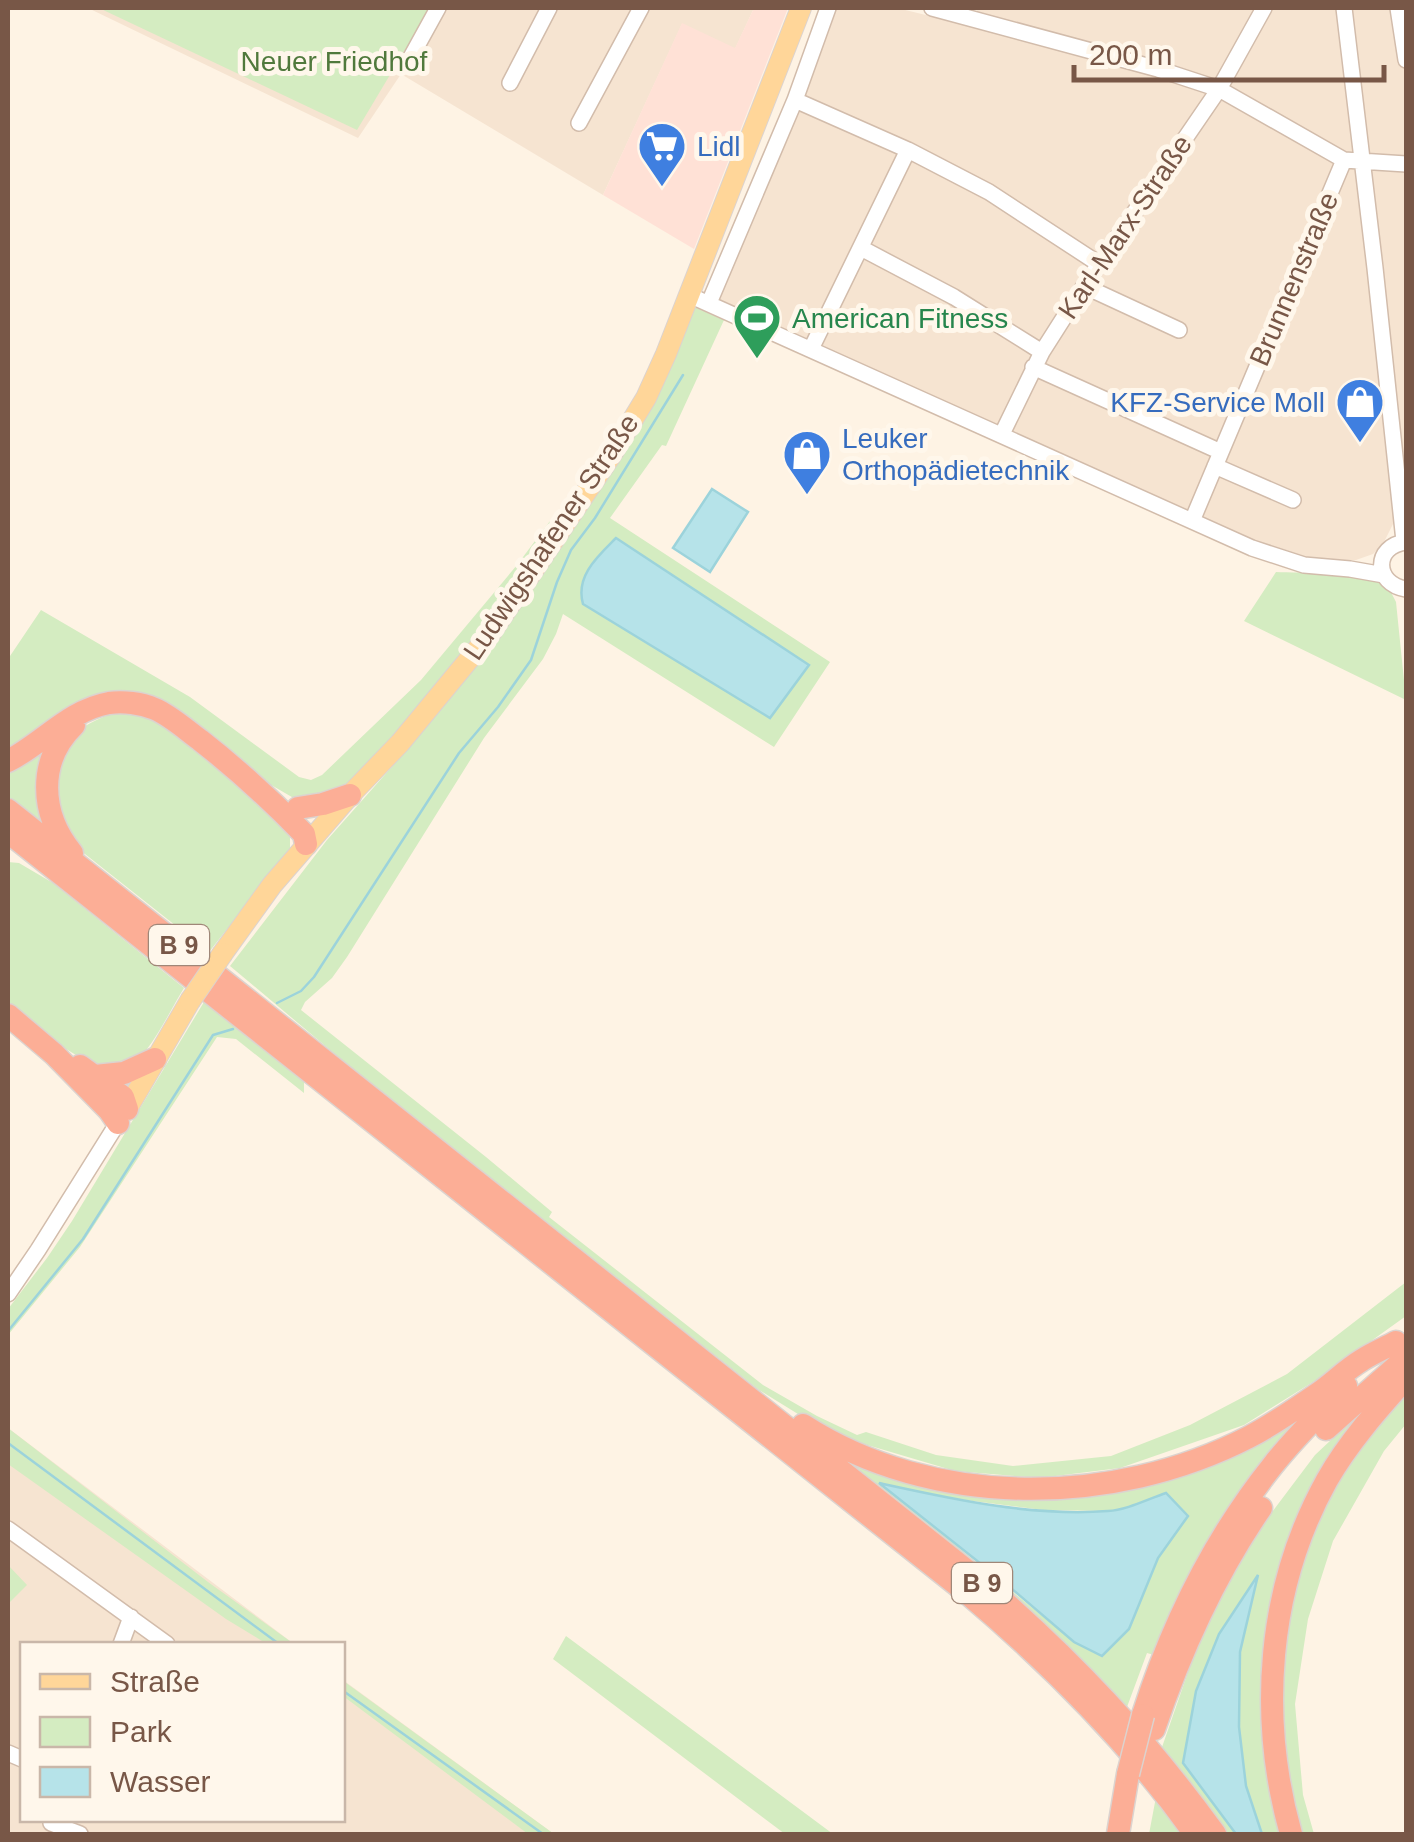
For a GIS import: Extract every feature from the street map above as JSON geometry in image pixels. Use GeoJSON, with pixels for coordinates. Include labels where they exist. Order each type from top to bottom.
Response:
{"type":"FeatureCollection","features":[{"type":"Feature","properties":{"kind":"highway"},"geometry":{"type":"LineString","coordinates":[[8,760],[26,752],[72,716],[109,703],[134,703],[154,708],[170,718],[260,789],[308,838],[312,825],[298,808],[260,789]]}},
{"type":"Feature","properties":{"kind":"highway"},"geometry":{"type":"LineString","coordinates":[[87,884],[60,838],[45,787],[51,758],[62,737],[92,708]]}},
{"type":"Feature","properties":{"kind":"highway"},"geometry":{"type":"LineString","coordinates":[[298,808],[350,795]]}},
{"type":"Feature","properties":{"kind":"highway","name":"B 9"},"geometry":{"type":"LineString","coordinates":[[8,810],[87,884],[992,1614],[1047,1662],[1090,1707],[1194,1834]]}},
{"type":"Feature","properties":{"kind":"highway","name":"B 9"},"geometry":{"type":"LineString","coordinates":[[8,832],[87,884],[713,1368],[985,1585],[1031,1625],[1125,1720],[1215,1834]]}},
{"type":"Feature","properties":{"kind":"highway"},"geometry":{"type":"LineString","coordinates":[[8,857],[87,884]]}},
{"type":"Feature","properties":{"kind":"highway"},"geometry":{"type":"LineString","coordinates":[[8,1016],[118,1114],[123,1097],[95,1076],[54,1054]]}},
{"type":"Feature","properties":{"kind":"highway"},"geometry":{"type":"LineString","coordinates":[[95,1076],[124,1073],[155,1060]]}},
{"type":"Feature","properties":{"kind":"highway"},"geometry":{"type":"LineString","coordinates":[[713,1368],[819,1436],[886,1465],[967,1484],[1030,1488],[1088,1485],[1143,1476],[1192,1462],[1280,1420],[1362,1360],[1403,1345]]}},
{"type":"Feature","properties":{"kind":"highway"},"geometry":{"type":"LineString","coordinates":[[1118,1834],[1174,1628],[1196,1582],[1230,1526],[1291,1444],[1347,1385],[1403,1345]]}},
{"type":"Feature","properties":{"kind":"highway"},"geometry":{"type":"LineString","coordinates":[[1291,1834],[1274,1757],[1271,1702],[1274,1646],[1289,1573],[1328,1479],[1362,1430],[1406,1378]]}},
{"type":"Feature","properties":{"kind":"highway"},"geometry":{"type":"LineString","coordinates":[[1134,1780],[1134,1834]]}},
{"type":"Feature","properties":{"kind":"main road","name":"Ludwigshafener Straße"},"geometry":{"type":"LineString","coordinates":[[118,1114],[190,1001],[272,885],[308,838],[400,744],[490,634],[610,457],[699,299],[801,8]]}},
{"type":"Feature","properties":{"kind":"street"},"geometry":{"type":"LineString","coordinates":[[411,58],[438,8]]}},
{"type":"Feature","properties":{"kind":"street"},"geometry":{"type":"LineString","coordinates":[[510,83],[550,8]]}},
{"type":"Feature","properties":{"kind":"street"},"geometry":{"type":"LineString","coordinates":[[580,124],[642,8]]}},
{"type":"Feature","properties":{"kind":"street","name":"Ludwigshafener Straße"},"geometry":{"type":"LineString","coordinates":[[699,299],[795,100],[828,8]]}},
{"type":"Feature","properties":{"kind":"street"},"geometry":{"type":"LineString","coordinates":[[932,8],[1219,89],[1344,160],[1406,164]]}},
{"type":"Feature","properties":{"kind":"street","name":"Karl-Marx-Straße"},"geometry":{"type":"LineString","coordinates":[[1002,434],[1042,352],[1219,89],[1264,8]]}},
{"type":"Feature","properties":{"kind":"street"},"geometry":{"type":"LineString","coordinates":[[1344,8],[1405,542],[1390,547],[1383,568]]}},
{"type":"Feature","properties":{"kind":"street"},"geometry":{"type":"LineString","coordinates":[[1398,8],[1406,60]]}},
{"type":"Feature","properties":{"kind":"street"},"geometry":{"type":"LineString","coordinates":[[795,100],[908,150],[989,192],[1098,264]]}},
{"type":"Feature","properties":{"kind":"street"},"geometry":{"type":"LineString","coordinates":[[811,349],[908,150]]}},
{"type":"Feature","properties":{"kind":"street","name":"Brunnenstraße"},"geometry":{"type":"LineString","coordinates":[[1192,521],[1344,160]]}},
{"type":"Feature","properties":{"kind":"street"},"geometry":{"type":"LineString","coordinates":[[861,248],[954,297],[1042,352]]}},
{"type":"Feature","properties":{"kind":"street"},"geometry":{"type":"LineString","coordinates":[[1084,286],[1180,330]]}},
{"type":"Feature","properties":{"kind":"street"},"geometry":{"type":"LineString","coordinates":[[699,299],[1282,559],[1304,565],[1383,568]]}},
{"type":"Feature","properties":{"kind":"street"},"geometry":{"type":"LineString","coordinates":[[1034,367],[1128,410],[1293,500]]}},
{"type":"Feature","properties":{"kind":"street"},"geometry":{"type":"LineString","coordinates":[[1383,568],[1395,587],[1406,589]]}},
{"type":"Feature","properties":{"kind":"street"},"geometry":{"type":"LineString","coordinates":[[8,1294],[118,1114]]}},
{"type":"Feature","properties":{"kind":"street"},"geometry":{"type":"LineString","coordinates":[[8,1530],[164,1642]]}},
{"type":"Feature","properties":{"kind":"street"},"geometry":{"type":"LineString","coordinates":[[122,1642],[131,1617]]}},
{"type":"Feature","properties":{"kind":"street"},"geometry":{"type":"LineString","coordinates":[[50,1826],[80,1834]]}},
{"type":"Feature","properties":{"kind":"shaded area"},"geometry":{"type":"Polygon","coordinates":[[[88,8],[754,8],[735,49],[682,24],[603,195],[401,74],[358,138],[88,8]]]}},
{"type":"Feature","properties":{"kind":"shaded area"},"geometry":{"type":"Polygon","coordinates":[[[754,8],[788,8],[694,249],[603,195],[682,23],[735,48],[754,8]]]}},
{"type":"Feature","properties":{"kind":"shaded area"},"geometry":{"type":"Polygon","coordinates":[[[836,8],[897,8],[971,26],[978,8],[1406,8],[1406,505],[1393,507],[1394,522],[1383,544],[1373,554],[1356,560],[1300,557],[1269,548],[717,298],[836,8]]]}},
{"type":"Feature","properties":{"kind":"shaded area"},"geometry":{"type":"Polygon","coordinates":[[[8,1428],[291,1642],[20,1642],[20,1822],[345,1822],[345,1681],[554,1834],[8,1834],[8,1428]]]}},
{"type":"Feature","properties":{"kind":"green space","name":"Neuer Friedhof"},"geometry":{"type":"Polygon","coordinates":[[[99,8],[430,8],[357,130],[99,8]]]}},
{"type":"Feature","properties":{"kind":"green space"},"geometry":{"type":"Polygon","coordinates":[[[694,307],[724,320],[666,446],[662,445],[610,518],[830,662],[774,747],[563,614],[543,659],[484,738],[347,957],[301,1010],[552,1212],[549,1217],[763,1385],[857,1435],[866,1432],[936,1455],[1013,1466],[1111,1456],[1190,1425],[1287,1374],[1406,1282],[1406,1316],[1321,1377],[1244,1425],[1120,1468],[1039,1478],[955,1471],[847,1439],[759,1390],[366,1080],[230,966],[327,840],[464,680],[694,307]]]}},
{"type":"Feature","properties":{"kind":"green space"},"geometry":{"type":"Polygon","coordinates":[[[550,521],[553,531],[464,656],[351,781],[316,799],[297,800],[134,694],[8,754],[8,659],[41,610],[190,697],[299,777],[311,780],[322,775],[421,680],[550,521]]]}},
{"type":"Feature","properties":{"kind":"green space"},"geometry":{"type":"Polygon","coordinates":[[[1276,572],[1360,577],[1386,587],[1396,602],[1406,700],[1244,621],[1276,572]]]}},
{"type":"Feature","properties":{"kind":"green space"},"geometry":{"type":"Polygon","coordinates":[[[112,714],[137,714],[168,724],[287,826],[290,849],[209,952],[66,839],[51,771],[75,735],[90,723],[112,714]]]}},
{"type":"Feature","properties":{"kind":"green space"},"geometry":{"type":"Polygon","coordinates":[[[51,746],[55,837],[8,800],[8,766],[51,746]]]}},
{"type":"Feature","properties":{"kind":"green space"},"geometry":{"type":"Polygon","coordinates":[[[8,862],[19,863],[53,883],[184,988],[148,1048],[127,1065],[92,1063],[54,1041],[8,1004],[8,862]]]}},
{"type":"Feature","properties":{"kind":"green space"},"geometry":{"type":"Polygon","coordinates":[[[204,1002],[304,1079],[304,1093],[236,1039],[217,1037],[80,1247],[8,1335],[8,1309],[72,1221],[204,1002]]]}},
{"type":"Feature","properties":{"kind":"green space"},"geometry":{"type":"Polygon","coordinates":[[[1406,1386],[1406,1424],[1384,1451],[1333,1541],[1308,1619],[1295,1704],[1303,1795],[1314,1834],[1298,1834],[1276,1723],[1298,1565],[1325,1498],[1406,1386]]]}},
{"type":"Feature","properties":{"kind":"green space"},"geometry":{"type":"Polygon","coordinates":[[[1320,1398],[1154,1655],[1147,1653],[1127,1707],[834,1456],[898,1475],[1118,1487],[1320,1398]],[[881,1484],[1074,1642],[1102,1656],[1129,1629],[1158,1558],[1187,1516],[1043,1510],[881,1484]]]}},
{"type":"Feature","properties":{"kind":"green space"},"geometry":{"type":"Polygon","coordinates":[[[1364,1409],[1279,1575],[1267,1619],[1263,1723],[1285,1834],[1262,1834],[1246,1786],[1239,1727],[1240,1652],[1257,1579],[1219,1634],[1196,1691],[1183,1763],[1236,1834],[1221,1834],[1161,1750],[1203,1629],[1248,1544],[1315,1455],[1364,1409]]]}},
{"type":"Feature","properties":{"kind":"green space"},"geometry":{"type":"Polygon","coordinates":[[[8,1428],[291,1642],[264,1642],[226,1619],[8,1464],[8,1428]]]}},
{"type":"Feature","properties":{"kind":"green space"},"geometry":{"type":"Polygon","coordinates":[[[8,1565],[27,1585],[8,1604],[8,1565]]]}},
{"type":"Feature","properties":{"kind":"green space"},"geometry":{"type":"Polygon","coordinates":[[[566,1636],[833,1834],[785,1834],[553,1659],[566,1636]]]}},
{"type":"Feature","properties":{"kind":"green space"},"geometry":{"type":"Polygon","coordinates":[[[345,1682],[554,1834],[528,1834],[345,1697],[345,1682]]]}},
{"type":"Feature","properties":{"kind":"green space"},"geometry":{"type":"Polygon","coordinates":[[[1156,1797],[1183,1834],[1149,1834],[1156,1797]]]}},
{"type":"Feature","properties":{"kind":"water"},"geometry":{"type":"Polygon","coordinates":[[[712,489],[748,512],[710,572],[673,548],[712,489]]]}},
{"type":"Feature","properties":{"kind":"water"},"geometry":{"type":"Polygon","coordinates":[[[616,538],[809,665],[770,718],[583,604],[585,576],[616,538]]]}},
{"type":"Feature","properties":{"kind":"water"},"geometry":{"type":"Polygon","coordinates":[[[879,1483],[963,1500],[1050,1511],[1115,1510],[1166,1493],[1188,1516],[1158,1558],[1129,1629],[1102,1656],[1074,1642],[879,1483]]]}},
{"type":"Feature","properties":{"kind":"water"},"geometry":{"type":"Polygon","coordinates":[[[1258,1575],[1240,1652],[1239,1727],[1246,1786],[1262,1834],[1236,1834],[1183,1763],[1196,1691],[1219,1634],[1258,1575]]]}},
{"type":"Feature","properties":{"kind":"waterway"},"geometry":{"type":"LineString","coordinates":[[277,1003],[301,991],[314,977],[459,753],[531,660],[571,550],[683,375]]}},
{"type":"Feature","properties":{"kind":"waterway"},"geometry":{"type":"LineString","coordinates":[[8,1331],[83,1239],[213,1035],[233,1029]]}},
{"type":"Feature","properties":{"kind":"waterway"},"geometry":{"type":"LineString","coordinates":[[8,1443],[276,1642]]}},
{"type":"Feature","properties":{"kind":"waterway"},"geometry":{"type":"LineString","coordinates":[[345,1692],[543,1834]]}},
{"type":"Feature","properties":{"kind":"place","name":"Lidl"},"geometry":{"type":"Point","coordinates":[662,188]}},
{"type":"Feature","properties":{"kind":"place","name":"American Fitness"},"geometry":{"type":"Point","coordinates":[757,360]}},
{"type":"Feature","properties":{"kind":"place","name":"KFZ-Service Moll"},"geometry":{"type":"Point","coordinates":[1360,444]}},
{"type":"Feature","properties":{"kind":"place","name":"Leuker Orthopädietechnik"},"geometry":{"type":"Point","coordinates":[807,496]}}]}
